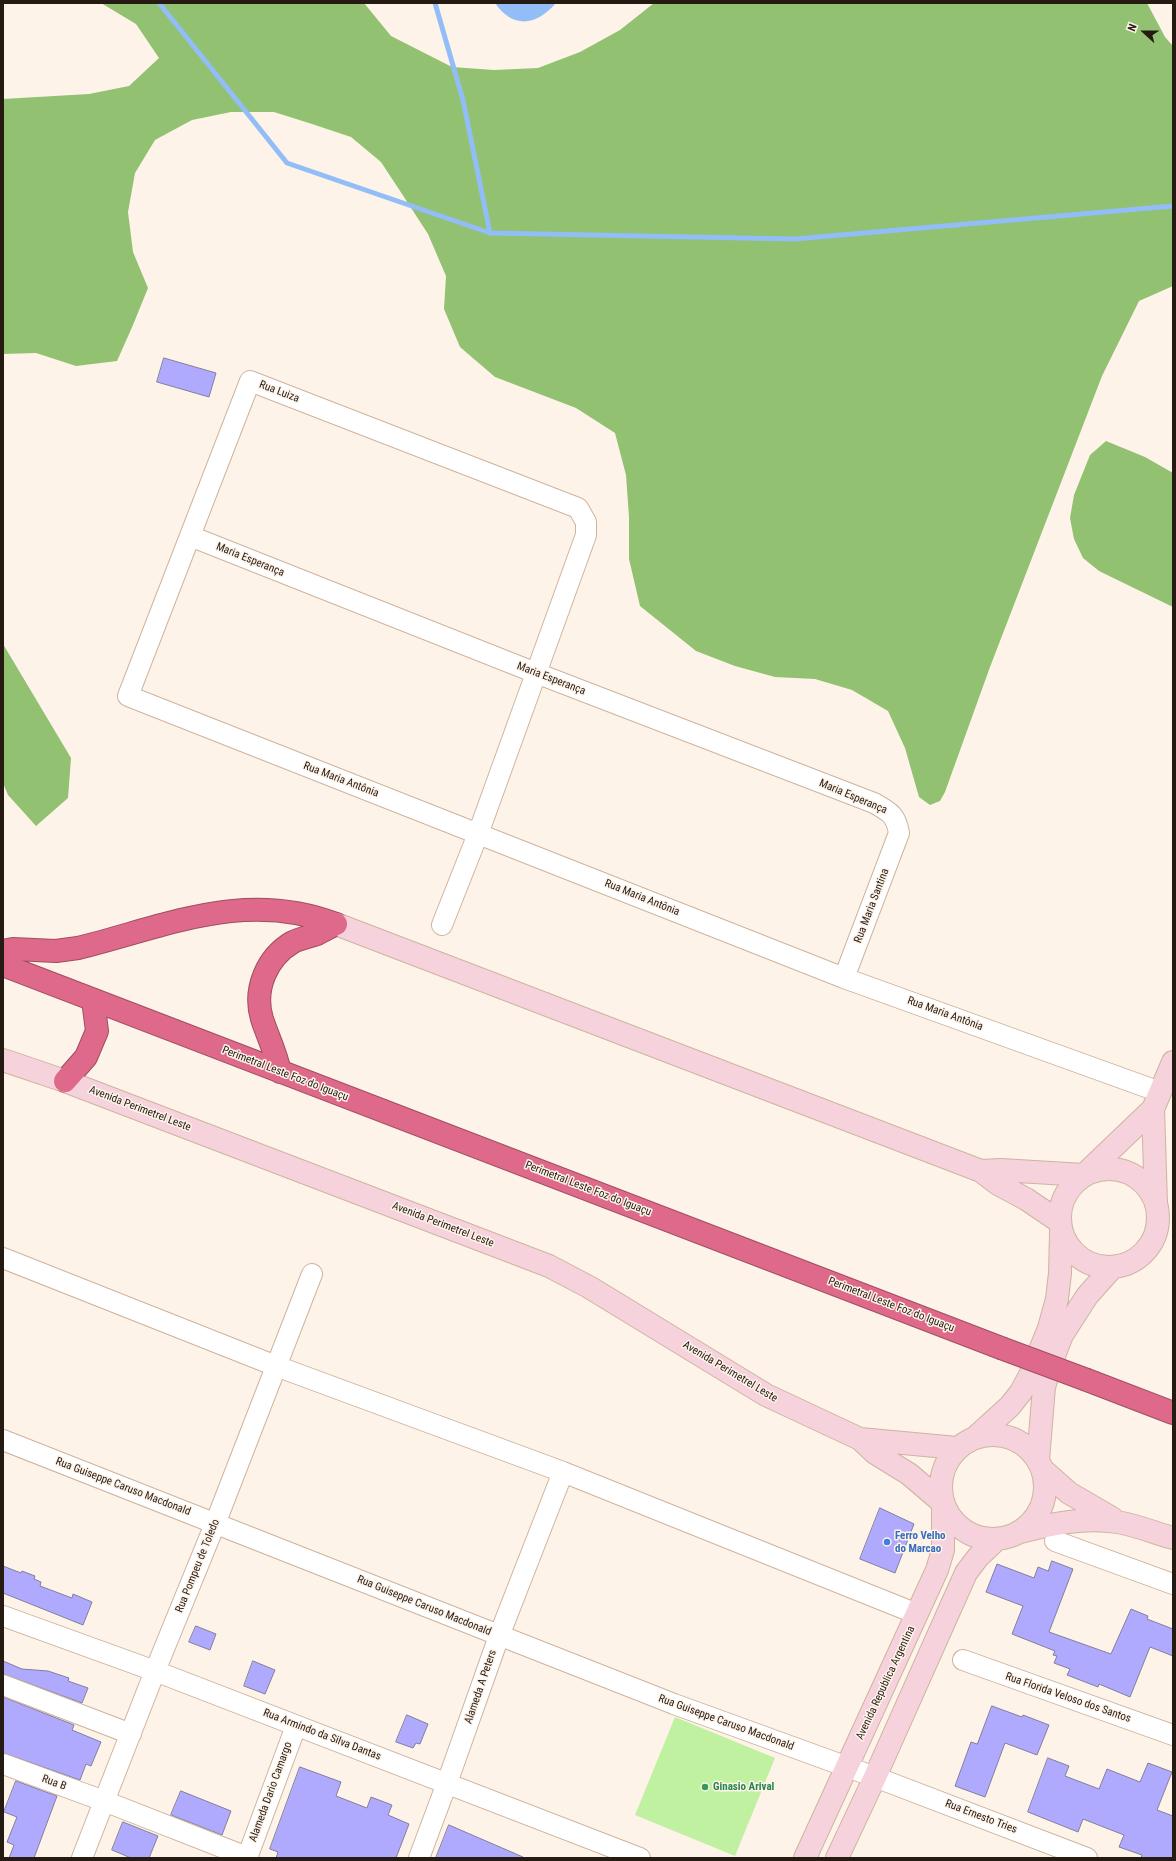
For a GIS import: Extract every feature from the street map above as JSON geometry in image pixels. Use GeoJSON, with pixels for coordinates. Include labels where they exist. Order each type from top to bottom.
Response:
{"type":"FeatureCollection","features":[{"type":"Feature","properties":{"kind":"highway"},"geometry":{"type":"LineString","coordinates":[[3,951],[13,949],[56,951],[78,948],[210,913],[234,910],[259,909],[299,913],[316,916],[336,924]]}},
{"type":"Feature","properties":{"kind":"highway"},"geometry":{"type":"LineString","coordinates":[[280,1072],[276,1053],[262,1019],[260,1008],[261,985],[265,974],[270,964],[285,947],[295,941],[316,934],[336,924]]}},
{"type":"Feature","properties":{"kind":"highway","name":"Perimetral Leste Foz do Iguaçu"},"geometry":{"type":"LineString","coordinates":[[3,966],[1173,1413]]}},
{"type":"Feature","properties":{"kind":"highway"},"geometry":{"type":"LineString","coordinates":[[65,1081],[86,1057],[97,1031],[93,1000]]}},
{"type":"Feature","properties":{"kind":"street","name":"Rua Luiza"},"geometry":{"type":"LineString","coordinates":[[128,696],[250,381],[578,508],[586,522],[586,535],[536,673]]}},
{"type":"Feature","properties":{"kind":"street","name":"Maria Esperança"},"geometry":{"type":"LineString","coordinates":[[190,536],[536,673],[874,804],[890,812],[897,823],[899,834]]}},
{"type":"Feature","properties":{"kind":"street"},"geometry":{"type":"LineString","coordinates":[[442,925],[478,834],[536,673]]}},
{"type":"Feature","properties":{"kind":"street","name":"Rua Maria Antônia"},"geometry":{"type":"LineString","coordinates":[[128,696],[1157,1101]]}},
{"type":"Feature","properties":{"kind":"street","name":"Rua Maria Santina"},"geometry":{"type":"LineString","coordinates":[[844,978],[899,834]]}},
{"type":"Feature","properties":{"kind":"street"},"geometry":{"type":"LineString","coordinates":[[336,924],[981,1171],[998,1184],[1026,1199],[1060,1228],[1072,1252],[1081,1260],[1101,1268],[1123,1266],[1142,1255],[1155,1237],[1165,1230],[1158,1215],[1156,1204],[1157,1101],[1173,1062]]}},
{"type":"Feature","properties":{"kind":"street","name":"Avenida Perimetrel Leste"},"geometry":{"type":"LineString","coordinates":[[3,1060],[65,1081],[549,1266],[589,1287],[766,1395],[860,1438],[957,1448]]}},
{"type":"Feature","properties":{"kind":"street"},"geometry":{"type":"LineString","coordinates":[[1157,1101],[1084,1176],[1075,1182],[1063,1200],[1060,1228],[1060,1274],[1057,1299],[1050,1328],[1021,1392],[1010,1406],[977,1436],[957,1448],[949,1457],[942,1474],[941,1491],[943,1503],[948,1514],[964,1531],[974,1536],[997,1539],[1049,1525],[1085,1520],[1118,1522],[1173,1538]]}},
{"type":"Feature","properties":{"kind":"street"},"geometry":{"type":"LineString","coordinates":[[981,1171],[1001,1170],[1084,1176],[1105,1169],[1127,1172],[1145,1185],[1156,1204]]}},
{"type":"Feature","properties":{"kind":"street"},"geometry":{"type":"LineString","coordinates":[[3,1258],[276,1366],[563,1472],[917,1614]]}},
{"type":"Feature","properties":{"kind":"street"},"geometry":{"type":"LineString","coordinates":[[1020,1532],[1037,1516],[1045,1494],[1041,1465],[1044,1387],[1052,1361],[1062,1335],[1087,1296],[1112,1268]]}},
{"type":"Feature","properties":{"kind":"street","name":"Rua Pompeu de Toledo"},"geometry":{"type":"LineString","coordinates":[[82,1858],[155,1671],[215,1524],[312,1274]]}},
{"type":"Feature","properties":{"kind":"street"},"geometry":{"type":"LineString","coordinates":[[977,1436],[994,1434],[1012,1437],[1031,1450],[1041,1465],[1069,1493],[1118,1522]]}},
{"type":"Feature","properties":{"kind":"street","name":"Avenida Perimetrel Leste"},"geometry":{"type":"LineString","coordinates":[[860,1438],[875,1453],[909,1474],[943,1503]]}},
{"type":"Feature","properties":{"kind":"street","name":"Rua Guiseppe Caruso Macdonald"},"geometry":{"type":"LineString","coordinates":[[3,1440],[674,1704],[875,1777]]}},
{"type":"Feature","properties":{"kind":"street","name":"Alameda A Peters"},"geometry":{"type":"LineString","coordinates":[[419,1858],[448,1783],[499,1636],[563,1472]]}},
{"type":"Feature","properties":{"kind":"street","name":"Avenida Republica Argentina"},"geometry":{"type":"LineString","coordinates":[[805,1858],[937,1570],[942,1550],[943,1503]]}},
{"type":"Feature","properties":{"kind":"street"},"geometry":{"type":"LineString","coordinates":[[837,1858],[875,1777],[966,1573],[978,1557],[997,1539]]}},
{"type":"Feature","properties":{"kind":"street"},"geometry":{"type":"LineString","coordinates":[[1055,1541],[1173,1584]]}},
{"type":"Feature","properties":{"kind":"street","name":"Rua Armindo da Silva Dantas"},"geometry":{"type":"LineString","coordinates":[[3,1616],[155,1671],[640,1858]]}},
{"type":"Feature","properties":{"kind":"street","name":"Rua Florida Veloso dos Santos"},"geometry":{"type":"LineString","coordinates":[[963,1660],[1173,1735]]}},
{"type":"Feature","properties":{"kind":"street"},"geometry":{"type":"LineString","coordinates":[[3,1685],[131,1734]]}},
{"type":"Feature","properties":{"kind":"street","name":"Alameda Dario Camargo"},"geometry":{"type":"LineString","coordinates":[[247,1858],[296,1726]]}},
{"type":"Feature","properties":{"kind":"street","name":"Rua B"},"geometry":{"type":"LineString","coordinates":[[3,1764],[104,1801],[247,1858]]}},
{"type":"Feature","properties":{"kind":"street","name":"Rua Ernesto Tries"},"geometry":{"type":"LineString","coordinates":[[875,1777],[1087,1858]]}},
{"type":"Feature","properties":{"kind":"green space"},"geometry":{"type":"Polygon","coordinates":[[[101,3],[364,3],[391,36],[452,67],[494,70],[538,68],[580,52],[620,30],[654,3],[1147,3],[1165,37],[1173,46],[1173,286],[1139,301],[1102,376],[990,667],[945,792],[940,801],[930,805],[919,797],[905,748],[888,711],[852,690],[815,679],[775,677],[735,666],[696,651],[640,606],[629,559],[629,517],[626,475],[615,433],[576,408],[495,377],[460,347],[444,309],[446,276],[428,234],[381,162],[351,137],[274,112],[231,112],[192,120],[155,140],[135,173],[128,212],[133,252],[148,288],[117,361],[76,366],[36,353],[3,354],[3,99],[89,94],[129,86],[159,58],[136,24],[101,3]]]}},
{"type":"Feature","properties":{"kind":"green space"},"geometry":{"type":"Polygon","coordinates":[[[1106,441],[1145,457],[1173,473],[1173,607],[1099,571],[1083,558],[1074,539],[1070,518],[1074,495],[1090,455],[1106,441]]]}},
{"type":"Feature","properties":{"kind":"green space"},"geometry":{"type":"Polygon","coordinates":[[[3,644],[71,758],[68,798],[36,826],[8,795],[3,783],[3,644]]]}},
{"type":"Feature","properties":{"kind":"green space","name":"Ginasio Arival"},"geometry":{"type":"Polygon","coordinates":[[[675,1717],[775,1758],[735,1856],[635,1815],[675,1717]]]}},
{"type":"Feature","properties":{"kind":"water"},"geometry":{"type":"Polygon","coordinates":[[[495,3],[556,3],[541,16],[533,20],[525,21],[509,17],[495,3]]]}},
{"type":"Feature","properties":{"kind":"building"},"geometry":{"type":"Polygon","coordinates":[[[164,358],[216,373],[209,397],[157,382],[164,358]]]}},
{"type":"Feature","properties":{"kind":"building","name":"Ferro Velho do Marcao"},"geometry":{"type":"Polygon","coordinates":[[[880,1508],[914,1524],[895,1573],[860,1559],[880,1508]]]}},
{"type":"Feature","properties":{"kind":"building"},"geometry":{"type":"Polygon","coordinates":[[[1052,1561],[1073,1569],[1049,1632],[1111,1654],[1131,1609],[1148,1616],[1147,1619],[1173,1629],[1173,1656],[1150,1647],[1130,1697],[1099,1684],[1098,1687],[1067,1675],[1070,1669],[1054,1663],[1057,1656],[1053,1655],[1055,1651],[1012,1634],[1023,1606],[986,1592],[997,1564],[1034,1578],[1038,1567],[1048,1571],[1052,1561]]]}},
{"type":"Feature","properties":{"kind":"building"},"geometry":{"type":"Polygon","coordinates":[[[3,1566],[21,1573],[22,1571],[35,1576],[34,1579],[41,1582],[40,1586],[72,1598],[73,1594],[92,1602],[83,1625],[3,1593],[3,1566]]]}},
{"type":"Feature","properties":{"kind":"building"},"geometry":{"type":"Polygon","coordinates":[[[196,1626],[216,1634],[210,1650],[189,1642],[196,1626]]]}},
{"type":"Feature","properties":{"kind":"building"},"geometry":{"type":"Polygon","coordinates":[[[3,1661],[22,1669],[48,1671],[69,1678],[68,1681],[88,1688],[82,1703],[3,1674],[3,1661]]]}},
{"type":"Feature","properties":{"kind":"building"},"geometry":{"type":"Polygon","coordinates":[[[253,1661],[275,1670],[265,1694],[244,1686],[253,1661]]]}},
{"type":"Feature","properties":{"kind":"building"},"geometry":{"type":"Polygon","coordinates":[[[3,1697],[74,1725],[72,1730],[101,1742],[91,1766],[86,1764],[80,1780],[3,1753],[3,1697]]]}},
{"type":"Feature","properties":{"kind":"building"},"geometry":{"type":"Polygon","coordinates":[[[992,1706],[1022,1717],[1023,1715],[1049,1725],[1037,1755],[1005,1743],[985,1797],[955,1786],[971,1742],[977,1744],[992,1706]]]}},
{"type":"Feature","properties":{"kind":"building"},"geometry":{"type":"Polygon","coordinates":[[[407,1715],[428,1724],[420,1744],[416,1743],[413,1748],[396,1742],[407,1715]]]}},
{"type":"Feature","properties":{"kind":"building"},"geometry":{"type":"Polygon","coordinates":[[[1048,1758],[1069,1766],[1065,1776],[1099,1789],[1107,1769],[1140,1782],[1148,1763],[1172,1772],[1157,1810],[1173,1816],[1173,1858],[1141,1858],[1142,1855],[1119,1847],[1124,1835],[1083,1819],[1078,1832],[1028,1812],[1048,1758]]]}},
{"type":"Feature","properties":{"kind":"building"},"geometry":{"type":"Polygon","coordinates":[[[300,1767],[341,1782],[336,1796],[367,1808],[371,1797],[392,1805],[388,1815],[409,1824],[396,1858],[276,1858],[278,1852],[270,1849],[300,1767]]]}},
{"type":"Feature","properties":{"kind":"building"},"geometry":{"type":"Polygon","coordinates":[[[16,1781],[57,1796],[34,1858],[9,1858],[14,1845],[7,1842],[17,1817],[4,1812],[16,1781]]]}},
{"type":"Feature","properties":{"kind":"building"},"geometry":{"type":"Polygon","coordinates":[[[181,1791],[231,1811],[222,1835],[171,1815],[181,1791]]]}},
{"type":"Feature","properties":{"kind":"building"},"geometry":{"type":"Polygon","coordinates":[[[123,1822],[158,1836],[149,1858],[131,1858],[112,1850],[123,1822]]]}},
{"type":"Feature","properties":{"kind":"building"},"geometry":{"type":"Polygon","coordinates":[[[449,1825],[523,1857],[436,1858],[449,1825]]]}},
{"type":"Feature","properties":{"kind":"waterway"},"geometry":{"type":"LineString","coordinates":[[159,3],[287,163],[490,233],[795,239],[1173,206]]}},
{"type":"Feature","properties":{"kind":"waterway"},"geometry":{"type":"LineString","coordinates":[[435,3],[463,100],[490,233]]}},
{"type":"Feature","properties":{"kind":"place","name":"Ferro Velho do Marcao"},"geometry":{"type":"Point","coordinates":[887,1542]}},
{"type":"Feature","properties":{"kind":"place","name":"Ginasio Arival"},"geometry":{"type":"Point","coordinates":[705,1787]}}]}
